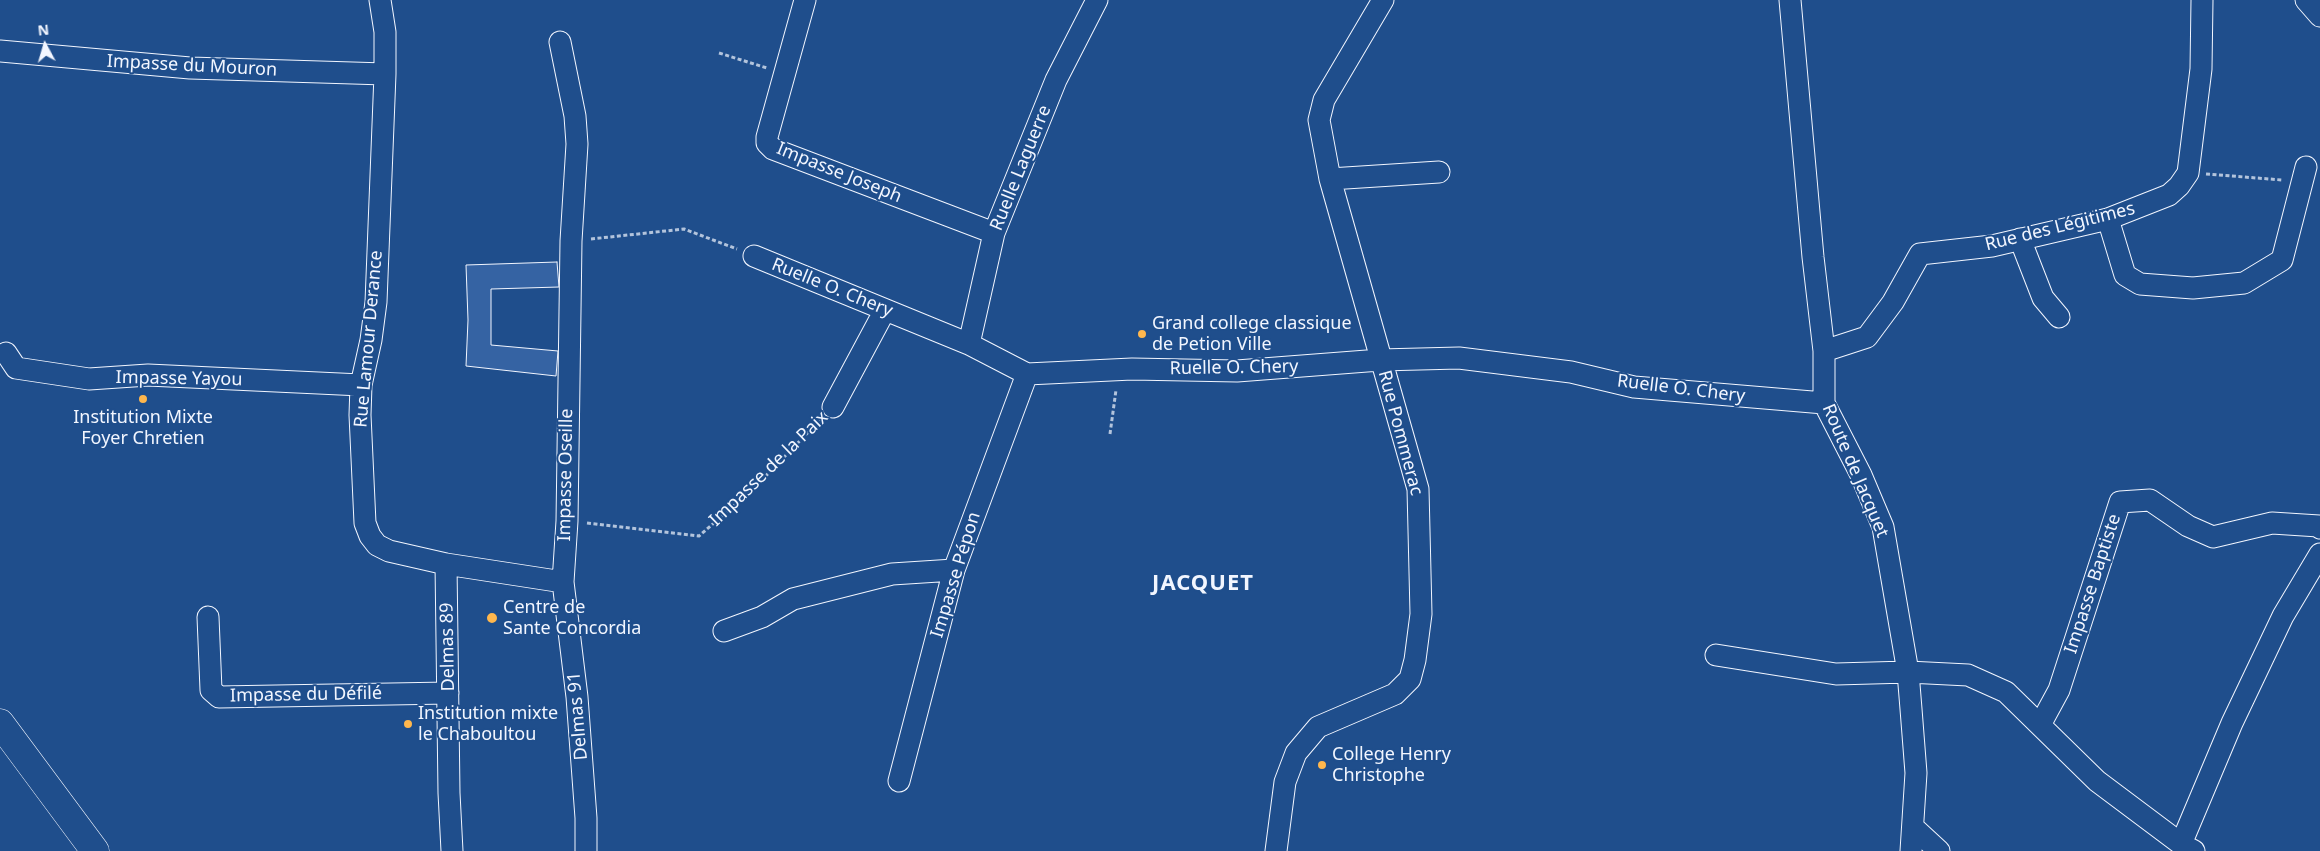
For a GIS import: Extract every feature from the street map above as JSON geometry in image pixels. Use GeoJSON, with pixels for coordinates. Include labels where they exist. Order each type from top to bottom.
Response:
{"type":"FeatureCollection","features":[{"type":"Feature","properties":{"kind":"main road"},"geometry":{"type":"LineString","coordinates":[[0,723],[95,851]]}},
{"type":"Feature","properties":{"kind":"main road"},"geometry":{"type":"LineString","coordinates":[[0,749],[75,851]]}},
{"type":"Feature","properties":{"kind":"street","name":"Rue Lamour Derance"},"geometry":{"type":"LineString","coordinates":[[380,0],[385,32],[385,74],[376,302],[372,340],[361,386],[360,415],[364,516],[370,536],[377,545],[389,551],[446,564],[563,582]]}},
{"type":"Feature","properties":{"kind":"street","name":"Impasse Joseph"},"geometry":{"type":"LineString","coordinates":[[805,0],[766,137],[768,143],[773,149],[994,233]]}},
{"type":"Feature","properties":{"kind":"street","name":"Ruelle Laguerre"},"geometry":{"type":"LineString","coordinates":[[969,344],[994,233],[1056,80],[1097,0]]}},
{"type":"Feature","properties":{"kind":"street","name":"Rue Pommerac"},"geometry":{"type":"LineString","coordinates":[[1276,851],[1285,782],[1296,753],[1318,727],[1395,694],[1410,679],[1415,660],[1421,614],[1418,490],[1330,179],[1319,120],[1324,100],[1383,0]]}},
{"type":"Feature","properties":{"kind":"street","name":"Route de Jacquet"},"geometry":{"type":"LineString","coordinates":[[1790,0],[1813,257],[1824,351],[1824,403],[1861,475],[1883,527],[1908,672],[1916,773],[1910,851]]}},
{"type":"Feature","properties":{"kind":"street"},"geometry":{"type":"LineString","coordinates":[[2188,173],[2201,69],[2202,0]]}},
{"type":"Feature","properties":{"kind":"street"},"geometry":{"type":"LineString","coordinates":[[2306,0],[2320,16]]}},
{"type":"Feature","properties":{"kind":"street","name":"Impasse Oseille"},"geometry":{"type":"LineString","coordinates":[[560,42],[575,116],[577,144],[571,241],[567,521],[563,582]]}},
{"type":"Feature","properties":{"kind":"street","name":"Impasse du Mouron"},"geometry":{"type":"LineString","coordinates":[[0,51],[190,68],[385,74]]}},
{"type":"Feature","properties":{"kind":"street"},"geometry":{"type":"LineString","coordinates":[[1330,179],[1439,172]]}},
{"type":"Feature","properties":{"kind":"street","name":"Rue des Légitimes"},"geometry":{"type":"LineString","coordinates":[[1824,351],[1867,338],[1893,302],[1920,254],[1992,246],[2108,220],[2169,195],[2179,186],[2188,173]]}},
{"type":"Feature","properties":{"kind":"street"},"geometry":{"type":"LineString","coordinates":[[2108,220],[2125,275],[2140,284],[2192,288],[2244,283],[2282,260],[2304,175]]}},
{"type":"Feature","properties":{"kind":"street"},"geometry":{"type":"LineString","coordinates":[[2020,239],[2044,298],[2059,317]]}},
{"type":"Feature","properties":{"kind":"street","name":"Ruelle O. Chery"},"geometry":{"type":"LineString","coordinates":[[754,256],[969,344],[1026,374],[1119,370],[1238,371],[1380,360],[1459,358],[1571,372],[1634,387],[1824,403]]}},
{"type":"Feature","properties":{"kind":"street","name":"Impasse de la Paix"},"geometry":{"type":"LineString","coordinates":[[833,407],[885,310]]}},
{"type":"Feature","properties":{"kind":"street","name":"Impasse Yayou"},"geometry":{"type":"LineString","coordinates":[[6,353],[16,368],[89,379],[148,375],[361,386]]}},
{"type":"Feature","properties":{"kind":"street","name":"Impasse Pépon"},"geometry":{"type":"LineString","coordinates":[[899,781],[954,570],[1026,374]]}},
{"type":"Feature","properties":{"kind":"street","name":"Impasse Baptiste"},"geometry":{"type":"LineString","coordinates":[[2040,725],[2059,690],[2120,502],[2150,500],[2188,526],[2213,537],[2272,523],[2319,526],[2320,528]]}},
{"type":"Feature","properties":{"kind":"street"},"geometry":{"type":"LineString","coordinates":[[1716,655],[1836,674],[1908,672],[1968,675],[2006,692],[2097,781],[2187,848],[2232,723],[2283,616],[2320,554]]}},
{"type":"Feature","properties":{"kind":"street","name":"Delmas 89"},"geometry":{"type":"LineString","coordinates":[[446,564],[452,851]]}},
{"type":"Feature","properties":{"kind":"street"},"geometry":{"type":"LineString","coordinates":[[724,631],[762,617],[793,599],[892,574],[954,570]]}},
{"type":"Feature","properties":{"kind":"street","name":"Delmas 91"},"geometry":{"type":"LineString","coordinates":[[563,582],[578,697],[586,818],[586,851]]}},
{"type":"Feature","properties":{"kind":"street","name":"Impasse du Défilé"},"geometry":{"type":"LineString","coordinates":[[208,617],[210,690],[219,697],[448,693]]}},
{"type":"Feature","properties":{"kind":"street"},"geometry":{"type":"LineString","coordinates":[[1913,827],[1939,851]]}},
{"type":"Feature","properties":{"kind":"path"},"geometry":{"type":"LineString","coordinates":[[719,53],[785,74]]}},
{"type":"Feature","properties":{"kind":"path"},"geometry":{"type":"LineString","coordinates":[[2188,173],[2304,175]]}},
{"type":"Feature","properties":{"kind":"path"},"geometry":{"type":"LineString","coordinates":[[571,241],[684,228],[754,256]]}},
{"type":"Feature","properties":{"kind":"path"},"geometry":{"type":"LineString","coordinates":[[1110,434],[1119,370]]}},
{"type":"Feature","properties":{"kind":"path","name":"Impasse de la Paix"},"geometry":{"type":"LineString","coordinates":[[567,521],[699,536],[754,488],[833,407]]}},
{"type":"Feature","properties":{"kind":"building"},"geometry":{"type":"Polygon","coordinates":[[[557,262],[559,287],[491,289],[491,345],[558,351],[556,376],[466,366],[468,320],[466,265],[557,262]]]}},
{"type":"Feature","properties":{"kind":"place","name":"Grand college classique de Petion Ville"},"geometry":{"type":"Point","coordinates":[1142,334]}},
{"type":"Feature","properties":{"kind":"place","name":"Institution Mixte Foyer Chretien"},"geometry":{"type":"Point","coordinates":[143,399]}},
{"type":"Feature","properties":{"kind":"place","name":"Centre de Sante Concordia"},"geometry":{"type":"Point","coordinates":[492,618]}},
{"type":"Feature","properties":{"kind":"place","name":"Institution mixte le Chaboultou"},"geometry":{"type":"Point","coordinates":[408,724]}},
{"type":"Feature","properties":{"kind":"place","name":"College Henry Christophe"},"geometry":{"type":"Point","coordinates":[1322,765]}},
{"type":"Feature","properties":{"kind":"district","name":"JACQUET"},"geometry":{"type":"Point","coordinates":[1203,584]}}]}
